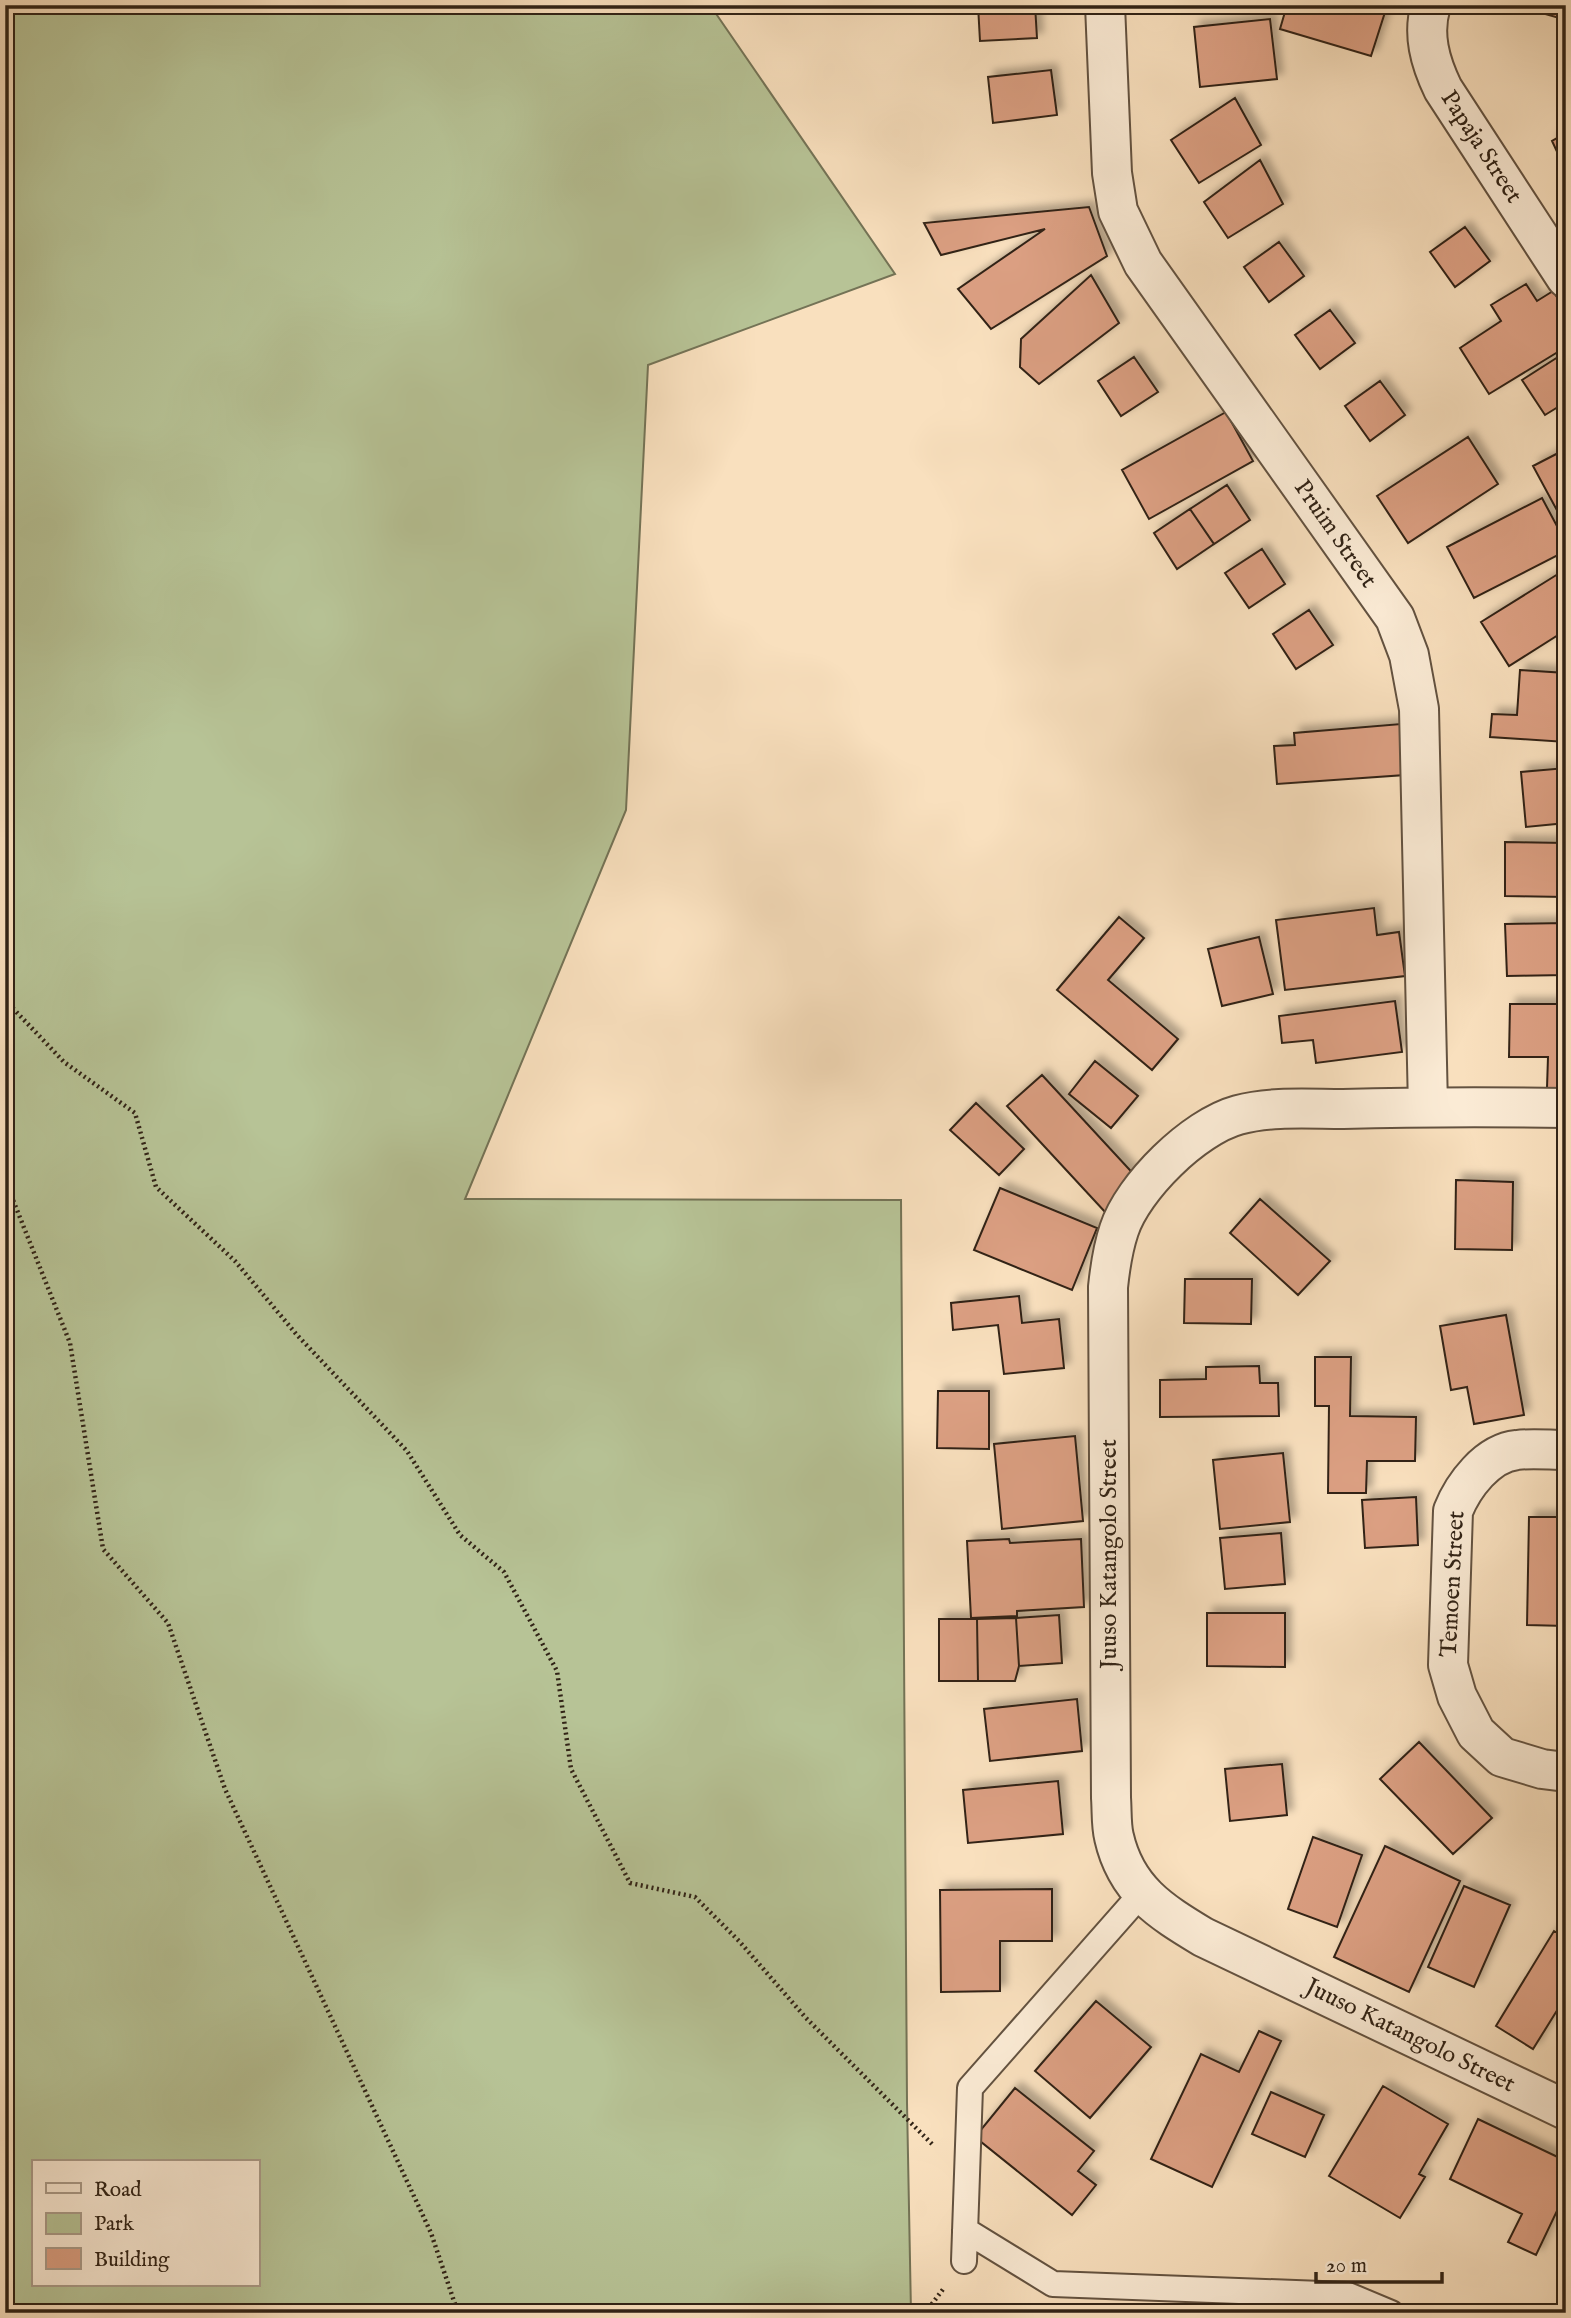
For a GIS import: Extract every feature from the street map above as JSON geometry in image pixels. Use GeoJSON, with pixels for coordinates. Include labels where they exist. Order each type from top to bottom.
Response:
{"type":"FeatureCollection","features":[{"type":"Feature","properties":{"kind":"street","name":"Pruim Street"},"geometry":{"type":"LineString","coordinates":[[1105,5],[1112,173],[1118,211],[1129,237],[1143,263],[1395,618],[1409,655],[1419,709],[1428,1107]]}},
{"type":"Feature","properties":{"kind":"street","name":"Papaja Street"},"geometry":{"type":"LineString","coordinates":[[1430,5],[1427,36],[1434,72],[1566,278]]}},
{"type":"Feature","properties":{"kind":"street","name":"Juuso Katangolo Street"},"geometry":{"type":"LineString","coordinates":[[1566,1108],[1282,1110],[1238,1115],[1202,1131],[1163,1165],[1137,1196],[1119,1227],[1111,1258],[1108,1287],[1111,1798],[1114,1837],[1124,1864],[1141,1894],[1167,1916],[1203,1937],[1566,2110]]}},
{"type":"Feature","properties":{"kind":"street","name":"Temoen Street"},"geometry":{"type":"LineString","coordinates":[[1566,1450],[1514,1450],[1490,1461],[1471,1478],[1460,1494],[1453,1511],[1448,1665],[1457,1696],[1476,1733],[1502,1757],[1542,1769],[1566,1772]]}},
{"type":"Feature","properties":{"kind":"lane"},"geometry":{"type":"LineString","coordinates":[[964,2261],[970,2088],[1141,1894]]}},
{"type":"Feature","properties":{"kind":"lane"},"geometry":{"type":"LineString","coordinates":[[965,2230],[1053,2284],[1348,2295],[1391,2313]]}},
{"type":"Feature","properties":{"kind":"path"},"geometry":{"type":"LineString","coordinates":[[5,1000],[64,1062],[135,1114],[156,1187],[235,1261],[297,1335],[407,1451],[460,1535],[504,1572],[557,1671],[571,1769],[630,1883],[695,1897],[739,1941],[806,2018],[967,2179]]}},
{"type":"Feature","properties":{"kind":"path"},"geometry":{"type":"LineString","coordinates":[[5,1180],[70,1343],[103,1549],[168,1623],[225,1789],[431,2233],[458,2313]]}},
{"type":"Feature","properties":{"kind":"green space"},"geometry":{"type":"Polygon","coordinates":[[[5,5],[710,5],[895,274],[648,365],[626,810],[465,1199],[901,1200],[907,2103],[911,2313],[5,2313],[5,5]]]}},
{"type":"Feature","properties":{"kind":"building"},"geometry":{"type":"Polygon","coordinates":[[[978,5],[1035,5],[1037,38],[980,41],[978,5]]]}},
{"type":"Feature","properties":{"kind":"building"},"geometry":{"type":"Polygon","coordinates":[[[1287,5],[1375,5],[1386,9],[1371,56],[1280,29],[1287,5]]]}},
{"type":"Feature","properties":{"kind":"building"},"geometry":{"type":"Polygon","coordinates":[[[1514,5],[1566,5],[1566,20],[1514,5]]]}},
{"type":"Feature","properties":{"kind":"building"},"geometry":{"type":"Polygon","coordinates":[[[1270,19],[1277,79],[1200,87],[1194,27],[1270,19]]]}},
{"type":"Feature","properties":{"kind":"building"},"geometry":{"type":"Polygon","coordinates":[[[1051,70],[1057,115],[993,123],[988,77],[1051,70]]]}},
{"type":"Feature","properties":{"kind":"building"},"geometry":{"type":"Polygon","coordinates":[[[1235,98],[1261,145],[1199,183],[1171,140],[1235,98]]]}},
{"type":"Feature","properties":{"kind":"building"},"geometry":{"type":"Polygon","coordinates":[[[1566,133],[1566,171],[1552,141],[1566,133]]]}},
{"type":"Feature","properties":{"kind":"building"},"geometry":{"type":"Polygon","coordinates":[[[1260,160],[1283,204],[1228,238],[1204,202],[1260,160]]]}},
{"type":"Feature","properties":{"kind":"building"},"geometry":{"type":"Polygon","coordinates":[[[1089,207],[1107,256],[991,329],[958,289],[1045,229],[941,255],[924,223],[1089,207]]]}},
{"type":"Feature","properties":{"kind":"building"},"geometry":{"type":"Polygon","coordinates":[[[1465,227],[1490,261],[1455,287],[1430,252],[1465,227]]]}},
{"type":"Feature","properties":{"kind":"building"},"geometry":{"type":"Polygon","coordinates":[[[1279,242],[1304,276],[1269,302],[1244,267],[1279,242]]]}},
{"type":"Feature","properties":{"kind":"building"},"geometry":{"type":"Polygon","coordinates":[[[1091,275],[1119,323],[1039,384],[1020,367],[1021,339],[1091,275]]]}},
{"type":"Feature","properties":{"kind":"building"},"geometry":{"type":"Polygon","coordinates":[[[1526,284],[1537,301],[1553,291],[1566,311],[1566,347],[1489,394],[1460,348],[1501,321],[1491,305],[1526,284]]]}},
{"type":"Feature","properties":{"kind":"building"},"geometry":{"type":"Polygon","coordinates":[[[1330,310],[1355,343],[1320,369],[1295,335],[1330,310]]]}},
{"type":"Feature","properties":{"kind":"building"},"geometry":{"type":"Polygon","coordinates":[[[1134,357],[1158,392],[1121,416],[1098,381],[1134,357]]]}},
{"type":"Feature","properties":{"kind":"building"},"geometry":{"type":"Polygon","coordinates":[[[1558,357],[1566,367],[1566,402],[1545,415],[1522,380],[1558,357]]]}},
{"type":"Feature","properties":{"kind":"building"},"geometry":{"type":"Polygon","coordinates":[[[1380,381],[1405,415],[1370,441],[1345,406],[1380,381]]]}},
{"type":"Feature","properties":{"kind":"building"},"geometry":{"type":"Polygon","coordinates":[[[1226,412],[1253,461],[1149,519],[1122,470],[1226,412]]]}},
{"type":"Feature","properties":{"kind":"building"},"geometry":{"type":"Polygon","coordinates":[[[1468,437],[1498,484],[1408,543],[1377,496],[1468,437]]]}},
{"type":"Feature","properties":{"kind":"building"},"geometry":{"type":"Polygon","coordinates":[[[1566,449],[1566,527],[1533,466],[1566,449]]]}},
{"type":"Feature","properties":{"kind":"building"},"geometry":{"type":"Polygon","coordinates":[[[1227,485],[1250,520],[1214,544],[1190,509],[1227,485]]]}},
{"type":"Feature","properties":{"kind":"building"},"geometry":{"type":"Polygon","coordinates":[[[1542,498],[1566,543],[1566,551],[1474,598],[1447,547],[1542,498]]]}},
{"type":"Feature","properties":{"kind":"building"},"geometry":{"type":"Polygon","coordinates":[[[1190,509],[1214,544],[1177,569],[1154,533],[1190,509]]]}},
{"type":"Feature","properties":{"kind":"building"},"geometry":{"type":"Polygon","coordinates":[[[1262,549],[1285,584],[1249,608],[1225,573],[1262,549]]]}},
{"type":"Feature","properties":{"kind":"building"},"geometry":{"type":"Polygon","coordinates":[[[1558,574],[1566,586],[1566,630],[1509,666],[1481,622],[1558,574]]]}},
{"type":"Feature","properties":{"kind":"building"},"geometry":{"type":"Polygon","coordinates":[[[1309,610],[1333,645],[1296,669],[1273,634],[1309,610]]]}},
{"type":"Feature","properties":{"kind":"building"},"geometry":{"type":"Polygon","coordinates":[[[1520,670],[1566,673],[1566,742],[1490,737],[1492,714],[1517,715],[1520,670]]]}},
{"type":"Feature","properties":{"kind":"building"},"geometry":{"type":"Polygon","coordinates":[[[1401,724],[1405,775],[1277,784],[1274,746],[1295,745],[1294,733],[1401,724]]]}},
{"type":"Feature","properties":{"kind":"building"},"geometry":{"type":"Polygon","coordinates":[[[1566,768],[1566,823],[1526,827],[1521,772],[1566,768]]]}},
{"type":"Feature","properties":{"kind":"building"},"geometry":{"type":"Polygon","coordinates":[[[1505,842],[1566,843],[1566,897],[1505,896],[1505,842]]]}},
{"type":"Feature","properties":{"kind":"building"},"geometry":{"type":"Polygon","coordinates":[[[1374,908],[1377,935],[1399,932],[1405,976],[1285,990],[1276,920],[1374,908]]]}},
{"type":"Feature","properties":{"kind":"building"},"geometry":{"type":"Polygon","coordinates":[[[1119,917],[1144,938],[1108,980],[1178,1039],[1152,1070],[1057,990],[1119,917]]]}},
{"type":"Feature","properties":{"kind":"building"},"geometry":{"type":"Polygon","coordinates":[[[1566,923],[1566,975],[1507,976],[1505,924],[1566,923]]]}},
{"type":"Feature","properties":{"kind":"building"},"geometry":{"type":"Polygon","coordinates":[[[1259,937],[1273,994],[1222,1006],[1208,949],[1259,937]]]}},
{"type":"Feature","properties":{"kind":"building"},"geometry":{"type":"Polygon","coordinates":[[[1395,1001],[1402,1052],[1316,1063],[1313,1040],[1282,1043],[1279,1016],[1395,1001]]]}},
{"type":"Feature","properties":{"kind":"building"},"geometry":{"type":"Polygon","coordinates":[[[1510,1004],[1566,1004],[1566,1088],[1547,1088],[1548,1057],[1509,1057],[1510,1004]]]}},
{"type":"Feature","properties":{"kind":"building"},"geometry":{"type":"Polygon","coordinates":[[[1095,1061],[1138,1096],[1111,1128],[1069,1094],[1095,1061]]]}},
{"type":"Feature","properties":{"kind":"building"},"geometry":{"type":"Polygon","coordinates":[[[1042,1075],[1140,1181],[1106,1213],[1007,1106],[1042,1075]]]}},
{"type":"Feature","properties":{"kind":"building"},"geometry":{"type":"Polygon","coordinates":[[[976,1103],[1024,1149],[999,1175],[950,1130],[976,1103]]]}},
{"type":"Feature","properties":{"kind":"building"},"geometry":{"type":"Polygon","coordinates":[[[1456,1180],[1513,1182],[1512,1250],[1455,1249],[1456,1180]]]}},
{"type":"Feature","properties":{"kind":"building"},"geometry":{"type":"Polygon","coordinates":[[[1000,1188],[1097,1228],[1072,1290],[974,1250],[1000,1188]]]}},
{"type":"Feature","properties":{"kind":"building"},"geometry":{"type":"Polygon","coordinates":[[[1260,1199],[1330,1261],[1298,1295],[1230,1233],[1260,1199]]]}},
{"type":"Feature","properties":{"kind":"building"},"geometry":{"type":"Polygon","coordinates":[[[1185,1279],[1252,1279],[1251,1324],[1184,1323],[1185,1279]]]}},
{"type":"Feature","properties":{"kind":"building"},"geometry":{"type":"Polygon","coordinates":[[[1019,1296],[1022,1323],[1059,1319],[1064,1368],[1004,1374],[998,1325],[953,1330],[951,1303],[1019,1296]]]}},
{"type":"Feature","properties":{"kind":"building"},"geometry":{"type":"Polygon","coordinates":[[[1506,1315],[1524,1415],[1474,1424],[1467,1387],[1451,1390],[1440,1326],[1506,1315]]]}},
{"type":"Feature","properties":{"kind":"building"},"geometry":{"type":"Polygon","coordinates":[[[1315,1357],[1351,1357],[1350,1416],[1416,1417],[1415,1461],[1367,1461],[1366,1493],[1328,1493],[1329,1406],[1315,1406],[1315,1357]]]}},
{"type":"Feature","properties":{"kind":"building"},"geometry":{"type":"Polygon","coordinates":[[[1259,1366],[1260,1383],[1278,1383],[1279,1416],[1160,1417],[1160,1380],[1206,1379],[1206,1367],[1259,1366]]]}},
{"type":"Feature","properties":{"kind":"building"},"geometry":{"type":"Polygon","coordinates":[[[938,1391],[989,1391],[989,1449],[937,1448],[938,1391]]]}},
{"type":"Feature","properties":{"kind":"building"},"geometry":{"type":"Polygon","coordinates":[[[1075,1436],[1083,1521],[1002,1529],[994,1444],[1075,1436]]]}},
{"type":"Feature","properties":{"kind":"building"},"geometry":{"type":"Polygon","coordinates":[[[1283,1453],[1290,1522],[1220,1529],[1213,1460],[1283,1453]]]}},
{"type":"Feature","properties":{"kind":"building"},"geometry":{"type":"Polygon","coordinates":[[[1416,1497],[1418,1545],[1365,1548],[1362,1500],[1416,1497]]]}},
{"type":"Feature","properties":{"kind":"building"},"geometry":{"type":"Polygon","coordinates":[[[1529,1517],[1566,1517],[1566,1626],[1527,1625],[1529,1517]]]}},
{"type":"Feature","properties":{"kind":"building"},"geometry":{"type":"Polygon","coordinates":[[[1281,1533],[1285,1584],[1225,1589],[1220,1538],[1281,1533]]]}},
{"type":"Feature","properties":{"kind":"building"},"geometry":{"type":"Polygon","coordinates":[[[1009,1539],[1010,1543],[1081,1539],[1084,1607],[1017,1611],[1017,1616],[971,1618],[967,1541],[1009,1539]]]}},
{"type":"Feature","properties":{"kind":"building"},"geometry":{"type":"Polygon","coordinates":[[[1207,1613],[1285,1613],[1285,1667],[1207,1666],[1207,1613]]]}},
{"type":"Feature","properties":{"kind":"building"},"geometry":{"type":"Polygon","coordinates":[[[1059,1615],[1062,1663],[1019,1666],[1016,1618],[1059,1615]]]}},
{"type":"Feature","properties":{"kind":"building"},"geometry":{"type":"Polygon","coordinates":[[[1016,1618],[1019,1666],[1015,1681],[978,1681],[977,1619],[1016,1618]]]}},
{"type":"Feature","properties":{"kind":"building"},"geometry":{"type":"Polygon","coordinates":[[[939,1619],[977,1619],[978,1681],[939,1681],[939,1619]]]}},
{"type":"Feature","properties":{"kind":"building"},"geometry":{"type":"Polygon","coordinates":[[[1077,1699],[1082,1751],[990,1761],[984,1709],[1077,1699]]]}},
{"type":"Feature","properties":{"kind":"building"},"geometry":{"type":"Polygon","coordinates":[[[1419,1742],[1492,1818],[1453,1854],[1380,1779],[1419,1742]]]}},
{"type":"Feature","properties":{"kind":"building"},"geometry":{"type":"Polygon","coordinates":[[[1282,1764],[1287,1815],[1230,1821],[1225,1769],[1282,1764]]]}},
{"type":"Feature","properties":{"kind":"building"},"geometry":{"type":"Polygon","coordinates":[[[1058,1781],[1063,1834],[968,1843],[963,1790],[1058,1781]]]}},
{"type":"Feature","properties":{"kind":"building"},"geometry":{"type":"Polygon","coordinates":[[[1313,1837],[1362,1855],[1337,1927],[1288,1909],[1313,1837]]]}},
{"type":"Feature","properties":{"kind":"building"},"geometry":{"type":"Polygon","coordinates":[[[1385,1846],[1460,1881],[1409,1992],[1334,1957],[1385,1846]]]}},
{"type":"Feature","properties":{"kind":"building"},"geometry":{"type":"Polygon","coordinates":[[[1464,1886],[1510,1905],[1474,1987],[1428,1967],[1464,1886]]]}},
{"type":"Feature","properties":{"kind":"building"},"geometry":{"type":"Polygon","coordinates":[[[1052,1889],[1052,1941],[1000,1941],[1000,1991],[941,1992],[940,1890],[1052,1889]]]}},
{"type":"Feature","properties":{"kind":"building"},"geometry":{"type":"Polygon","coordinates":[[[1554,1931],[1566,1938],[1566,1996],[1533,2049],[1496,2026],[1554,1931]]]}},
{"type":"Feature","properties":{"kind":"building"},"geometry":{"type":"Polygon","coordinates":[[[1096,2001],[1151,2047],[1090,2118],[1035,2071],[1096,2001]]]}},
{"type":"Feature","properties":{"kind":"building"},"geometry":{"type":"Polygon","coordinates":[[[1259,2031],[1281,2041],[1212,2187],[1151,2159],[1201,2054],[1239,2072],[1259,2031]]]}},
{"type":"Feature","properties":{"kind":"building"},"geometry":{"type":"Polygon","coordinates":[[[1383,2086],[1448,2124],[1419,2174],[1425,2177],[1400,2218],[1329,2176],[1383,2086]]]}},
{"type":"Feature","properties":{"kind":"building"},"geometry":{"type":"Polygon","coordinates":[[[1015,2088],[1094,2151],[1078,2171],[1096,2185],[1072,2215],[975,2137],[1015,2088]]]}},
{"type":"Feature","properties":{"kind":"building"},"geometry":{"type":"Polygon","coordinates":[[[1271,2092],[1324,2115],[1305,2157],[1252,2134],[1271,2092]]]}},
{"type":"Feature","properties":{"kind":"building"},"geometry":{"type":"Polygon","coordinates":[[[1478,2119],[1566,2161],[1566,2192],[1536,2255],[1508,2242],[1522,2214],[1450,2179],[1478,2119]]]}}]}
